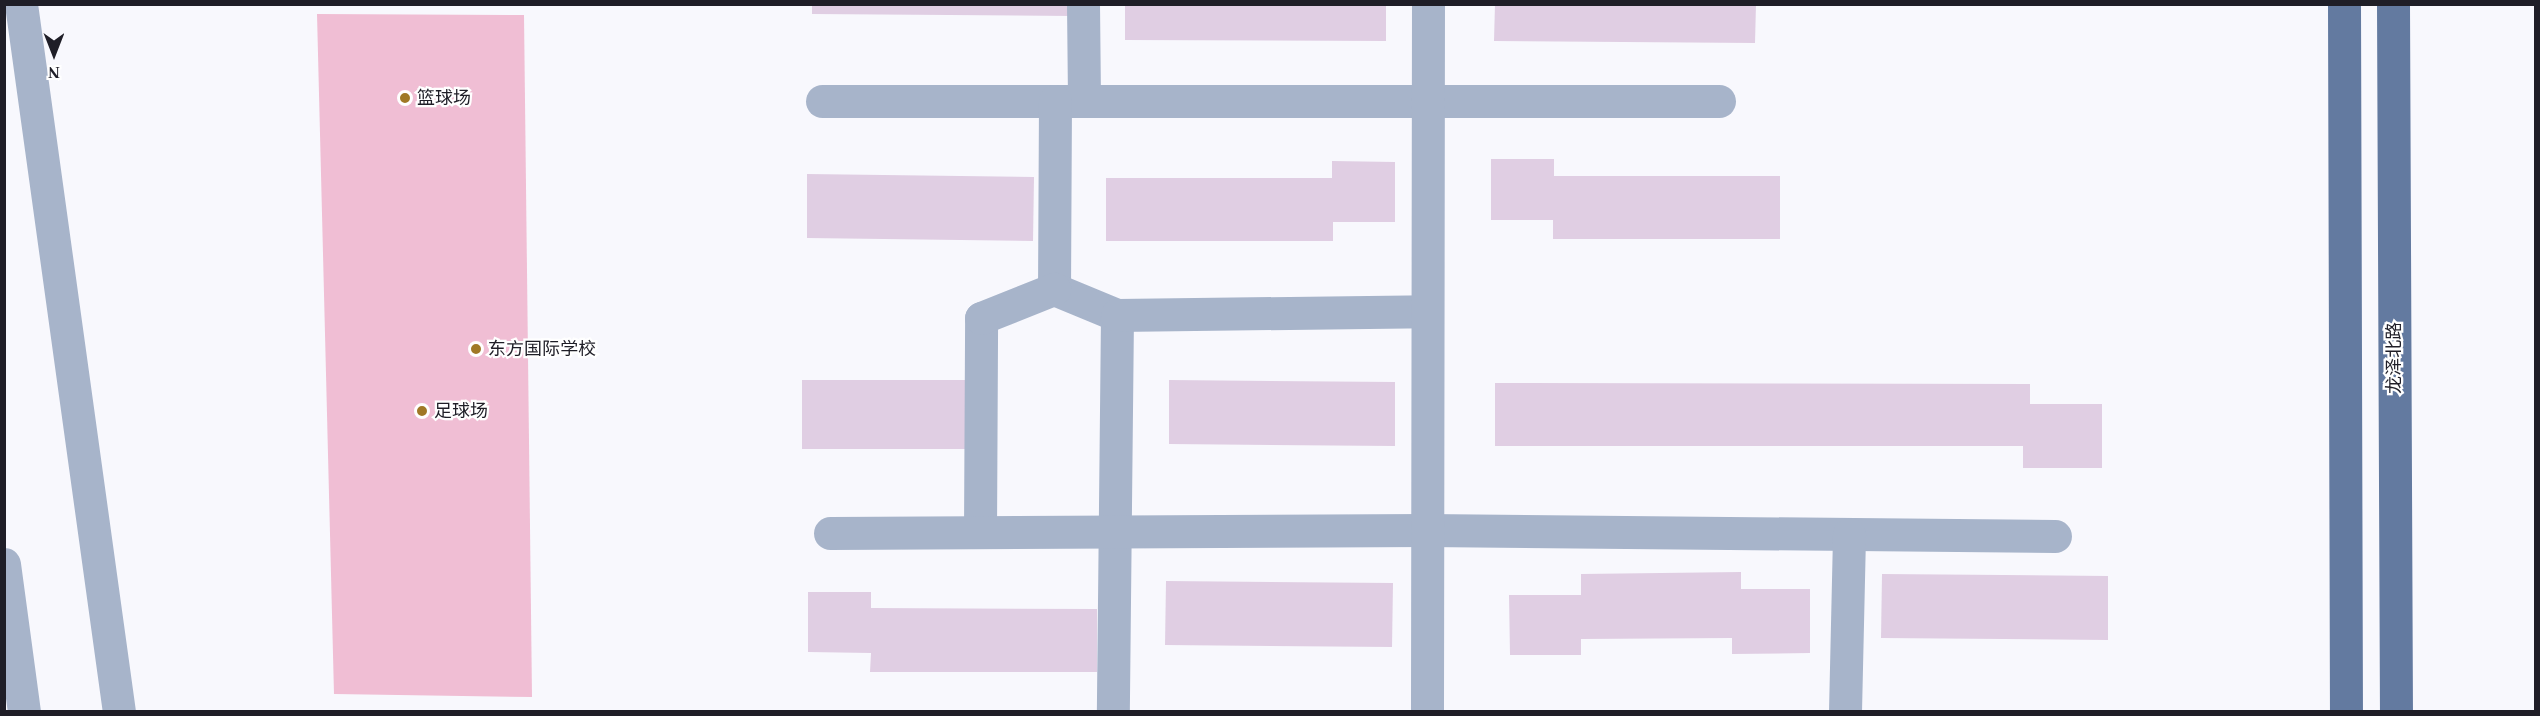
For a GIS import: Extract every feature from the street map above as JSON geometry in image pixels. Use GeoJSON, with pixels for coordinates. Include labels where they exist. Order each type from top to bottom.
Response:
{"type":"FeatureCollection","features":[{"type":"Feature","properties":{"kind":"main road"},"geometry":{"type":"LineString","coordinates":[[2344,4],[2346,711]]}},
{"type":"Feature","properties":{"kind":"main road","name":"龙泽北路"},"geometry":{"type":"LineString","coordinates":[[2393,4],[2396,711]]}},
{"type":"Feature","properties":{"kind":"street"},"geometry":{"type":"LineString","coordinates":[[21,4],[119,711]]}},
{"type":"Feature","properties":{"kind":"street"},"geometry":{"type":"LineString","coordinates":[[1054,289],[1070,101],[1083,4]]}},
{"type":"Feature","properties":{"kind":"street"},"geometry":{"type":"LineString","coordinates":[[1427,711],[1428,4]]}},
{"type":"Feature","properties":{"kind":"street"},"geometry":{"type":"LineString","coordinates":[[822,101],[1719,101]]}},
{"type":"Feature","properties":{"kind":"street"},"geometry":{"type":"LineString","coordinates":[[980,532],[981,318],[1054,289],[1117,315],[1427,311]]}},
{"type":"Feature","properties":{"kind":"street"},"geometry":{"type":"LineString","coordinates":[[1113,711],[1117,315]]}},
{"type":"Feature","properties":{"kind":"street"},"geometry":{"type":"LineString","coordinates":[[830,533],[1427,530],[2055,536]]}},
{"type":"Feature","properties":{"kind":"street"},"geometry":{"type":"LineString","coordinates":[[1845,711],[1849,534]]}},
{"type":"Feature","properties":{"kind":"street"},"geometry":{"type":"LineString","coordinates":[[4,564],[17,700]]}},
{"type":"Feature","properties":{"kind":"shaded area"},"geometry":{"type":"Polygon","coordinates":[[[317,14],[524,15],[532,697],[334,694],[317,14]]]}},
{"type":"Feature","properties":{"kind":"building"},"geometry":{"type":"Polygon","coordinates":[[[812,4],[1073,4],[1073,16],[812,14],[812,4]]]}},
{"type":"Feature","properties":{"kind":"building"},"geometry":{"type":"Polygon","coordinates":[[[1125,4],[1386,4],[1386,41],[1125,40],[1125,4]]]}},
{"type":"Feature","properties":{"kind":"building"},"geometry":{"type":"Polygon","coordinates":[[[1495,4],[1756,4],[1755,43],[1494,41],[1495,4]]]}},
{"type":"Feature","properties":{"kind":"building"},"geometry":{"type":"Polygon","coordinates":[[[1491,159],[1554,159],[1554,176],[1780,176],[1780,239],[1553,239],[1553,220],[1491,220],[1491,159]]]}},
{"type":"Feature","properties":{"kind":"building"},"geometry":{"type":"Polygon","coordinates":[[[1332,161],[1395,162],[1395,222],[1333,222],[1333,241],[1106,241],[1106,178],[1332,178],[1332,161]]]}},
{"type":"Feature","properties":{"kind":"building"},"geometry":{"type":"Polygon","coordinates":[[[807,174],[1034,177],[1033,241],[807,238],[807,174]]]}},
{"type":"Feature","properties":{"kind":"building"},"geometry":{"type":"Polygon","coordinates":[[[802,380],[974,380],[974,449],[802,449],[802,380]]]}},
{"type":"Feature","properties":{"kind":"building"},"geometry":{"type":"Polygon","coordinates":[[[1169,380],[1395,382],[1395,446],[1169,444],[1169,380]]]}},
{"type":"Feature","properties":{"kind":"building"},"geometry":{"type":"Polygon","coordinates":[[[1495,383],[2030,384],[2030,404],[2102,404],[2102,468],[2023,468],[2023,446],[1495,446],[1495,383]]]}},
{"type":"Feature","properties":{"kind":"building"},"geometry":{"type":"Polygon","coordinates":[[[1741,572],[1741,589],[1810,589],[1810,653],[1732,654],[1732,638],[1581,639],[1581,655],[1510,655],[1509,595],[1581,595],[1581,574],[1741,572]]]}},
{"type":"Feature","properties":{"kind":"building"},"geometry":{"type":"Polygon","coordinates":[[[1882,574],[2108,576],[2108,640],[1881,638],[1882,574]]]}},
{"type":"Feature","properties":{"kind":"building"},"geometry":{"type":"Polygon","coordinates":[[[1166,581],[1393,583],[1392,647],[1165,645],[1166,581]]]}},
{"type":"Feature","properties":{"kind":"building"},"geometry":{"type":"Polygon","coordinates":[[[808,592],[871,592],[871,608],[1097,609],[1097,672],[870,672],[871,653],[808,652],[808,592]]]}},
{"type":"Feature","properties":{"kind":"place","name":"篮球场"},"geometry":{"type":"Point","coordinates":[405,98]}},
{"type":"Feature","properties":{"kind":"place","name":"东方国际学校"},"geometry":{"type":"Point","coordinates":[476,349]}},
{"type":"Feature","properties":{"kind":"place","name":"足球场"},"geometry":{"type":"Point","coordinates":[422,411]}}]}
